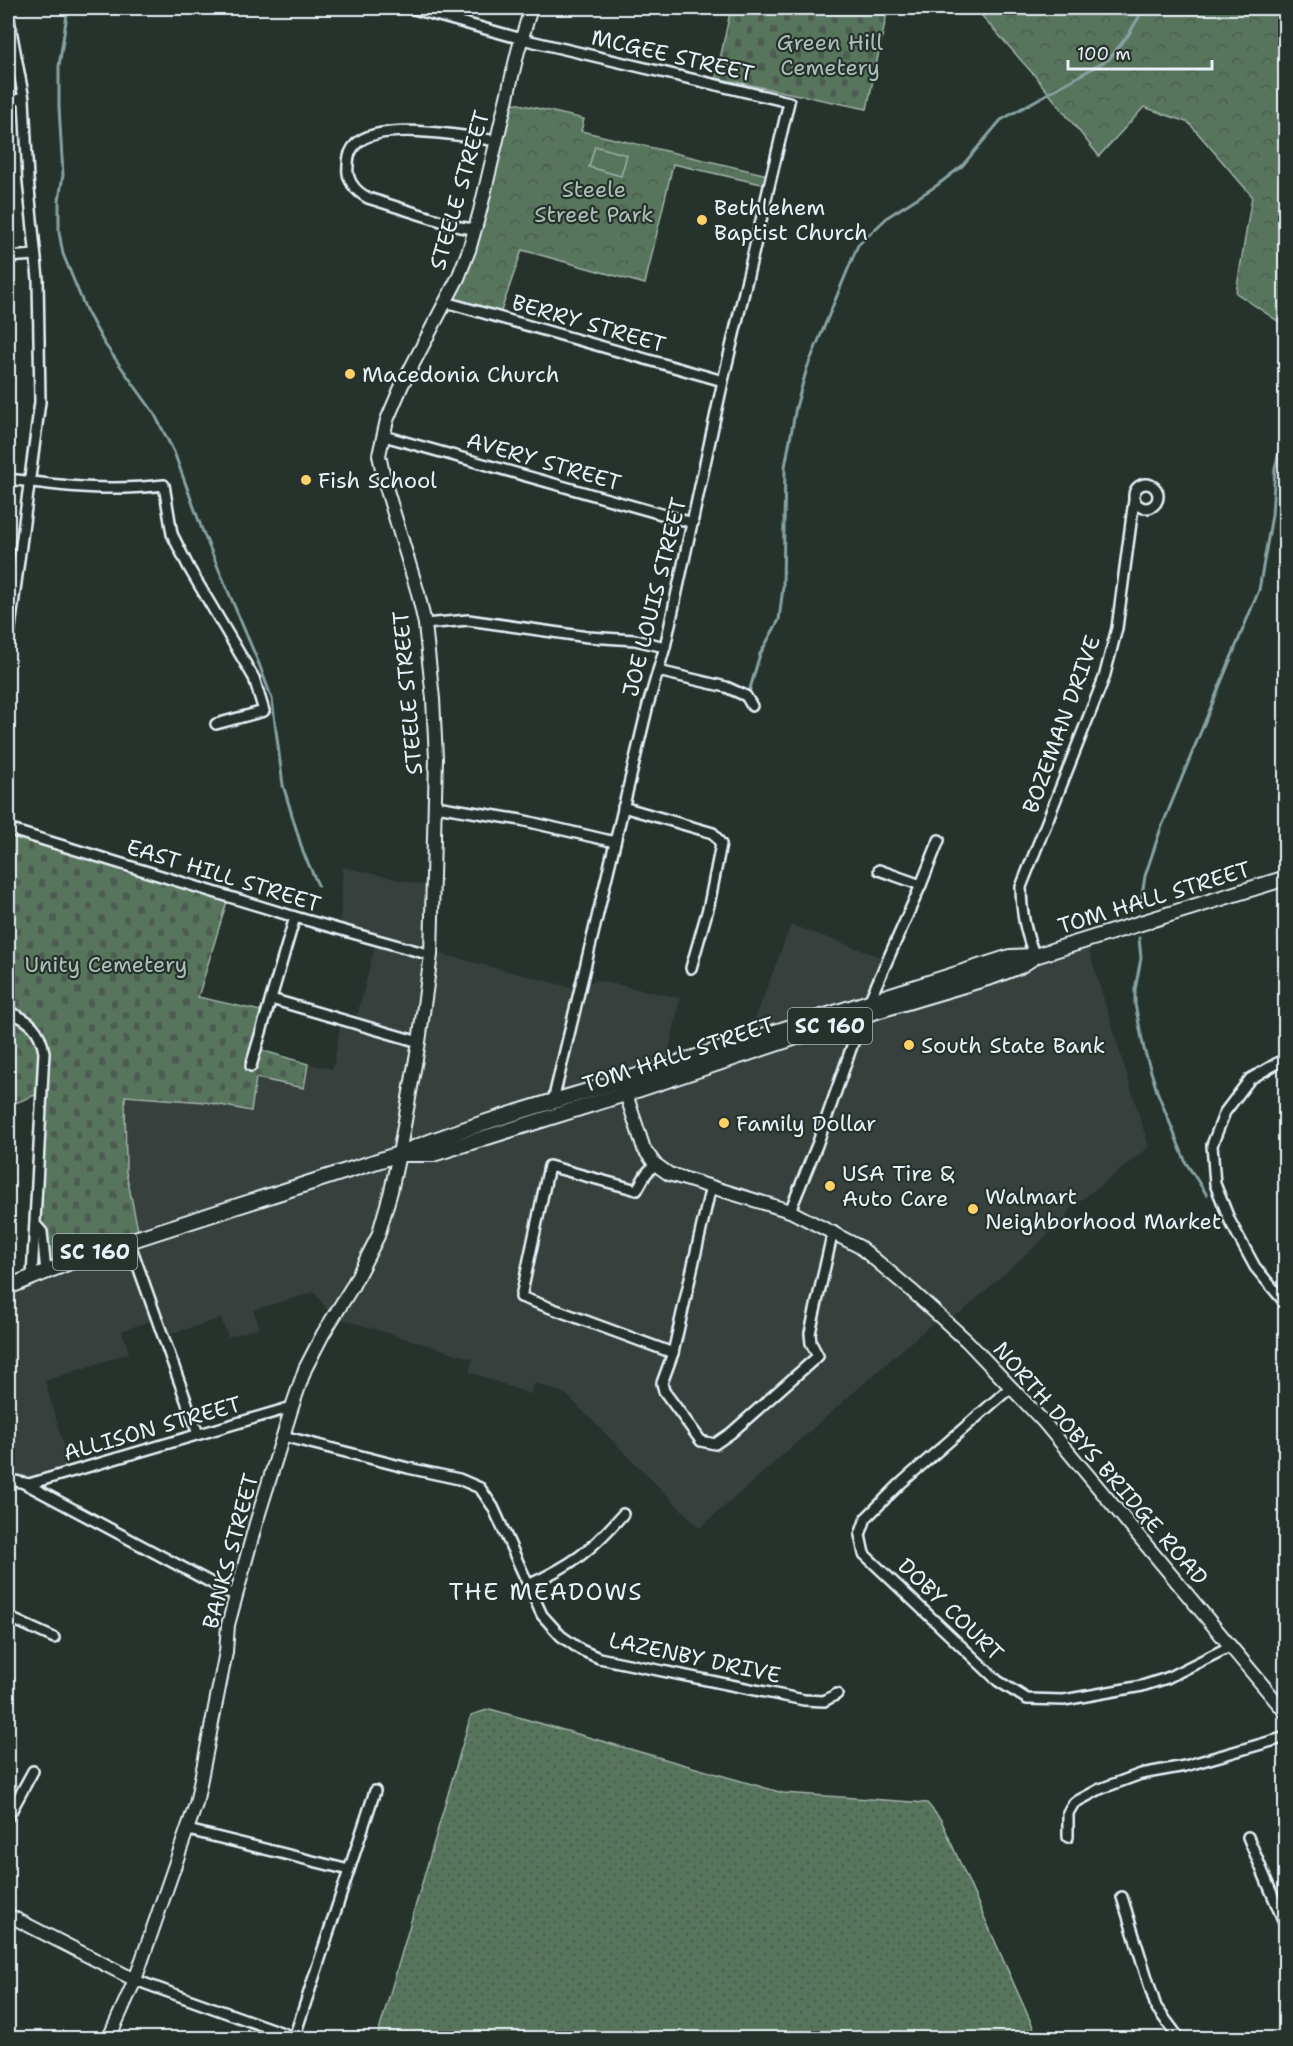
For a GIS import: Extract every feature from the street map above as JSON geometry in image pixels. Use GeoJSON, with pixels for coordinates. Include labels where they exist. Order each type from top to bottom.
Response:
{"type":"FeatureCollection","features":[{"type":"Feature","properties":{"kind":"main road","name":"TOM HALL STREET"},"geometry":{"type":"LineString","coordinates":[[399,1154],[433,1154],[869,1002],[1010,957],[1035,956],[1286,878]]}},
{"type":"Feature","properties":{"kind":"main road","name":"TOM HALL STREET"},"geometry":{"type":"LineString","coordinates":[[8,1287],[129,1241],[399,1154],[430,1141],[553,1101],[624,1088],[994,976],[1020,966],[1035,956]]}},
{"type":"Feature","properties":{"kind":"street","name":"MCGEE STREET"},"geometry":{"type":"LineString","coordinates":[[410,8],[522,39],[789,102]]}},
{"type":"Feature","properties":{"kind":"street","name":"STEELE STREET"},"geometry":{"type":"LineString","coordinates":[[399,1154],[419,1042],[431,956],[436,806],[434,711],[425,624],[379,455],[387,420],[402,386],[458,278],[474,229],[531,8]]}},
{"type":"Feature","properties":{"kind":"street"},"geometry":{"type":"LineString","coordinates":[[8,14],[24,99],[39,314],[40,402],[8,643]]}},
{"type":"Feature","properties":{"kind":"street"},"geometry":{"type":"LineString","coordinates":[[8,100],[24,99]]}},
{"type":"Feature","properties":{"kind":"street","name":"JOE LOUIS STREET"},"geometry":{"type":"LineString","coordinates":[[553,1101],[623,807],[665,647],[723,381],[789,102]]}},
{"type":"Feature","properties":{"kind":"street"},"geometry":{"type":"LineString","coordinates":[[474,229],[460,227],[368,198],[360,193],[349,179],[347,168],[349,153],[357,142],[369,136],[389,132],[444,132],[497,141]]}},
{"type":"Feature","properties":{"kind":"street"},"geometry":{"type":"LineString","coordinates":[[8,257],[35,255]]}},
{"type":"Feature","properties":{"kind":"street","name":"BERRY STREET"},"geometry":{"type":"LineString","coordinates":[[445,302],[723,381]]}},
{"type":"Feature","properties":{"kind":"street","name":"AVERY STREET"},"geometry":{"type":"LineString","coordinates":[[384,436],[693,523]]}},
{"type":"Feature","properties":{"kind":"street"},"geometry":{"type":"LineString","coordinates":[[8,479],[87,489],[129,489],[164,485],[172,534],[189,568],[250,671],[264,711],[216,724]]}},
{"type":"Feature","properties":{"kind":"street","name":"BOZEMAN DRIVE"},"geometry":{"type":"LineString","coordinates":[[1035,956],[1024,926],[1021,887],[1104,678],[1117,628],[1134,500]]}},
{"type":"Feature","properties":{"kind":"street"},"geometry":{"type":"LineString","coordinates":[[425,624],[468,620],[577,636],[635,640],[665,647]]}},
{"type":"Feature","properties":{"kind":"street"},"geometry":{"type":"LineString","coordinates":[[658,671],[726,687],[746,696],[752,706]]}},
{"type":"Feature","properties":{"kind":"street"},"geometry":{"type":"LineString","coordinates":[[436,806],[521,820],[615,842]]}},
{"type":"Feature","properties":{"kind":"street"},"geometry":{"type":"LineString","coordinates":[[623,807],[713,833],[721,844],[709,905],[691,968]]}},
{"type":"Feature","properties":{"kind":"street","name":"EAST HILL STREET"},"geometry":{"type":"LineString","coordinates":[[8,829],[431,956]]}},
{"type":"Feature","properties":{"kind":"street"},"geometry":{"type":"LineString","coordinates":[[790,1210],[817,1145],[863,1016],[939,840]]}},
{"type":"Feature","properties":{"kind":"street"},"geometry":{"type":"LineString","coordinates":[[879,870],[921,885]]}},
{"type":"Feature","properties":{"kind":"street"},"geometry":{"type":"LineString","coordinates":[[250,1066],[295,917]]}},
{"type":"Feature","properties":{"kind":"street"},"geometry":{"type":"LineString","coordinates":[[271,999],[419,1042]]}},
{"type":"Feature","properties":{"kind":"street"},"geometry":{"type":"LineString","coordinates":[[8,1012],[32,1024],[38,1031],[44,1052],[32,1277]]}},
{"type":"Feature","properties":{"kind":"street"},"geometry":{"type":"LineString","coordinates":[[1286,1058],[1250,1078],[1226,1112],[1212,1145],[1215,1184],[1230,1221],[1255,1267],[1286,1304]]}},
{"type":"Feature","properties":{"kind":"street"},"geometry":{"type":"LineString","coordinates":[[624,1088],[644,1149],[655,1164],[637,1190],[549,1166],[520,1297],[673,1353]]}},
{"type":"Feature","properties":{"kind":"street","name":"BANKS STREET"},"geometry":{"type":"LineString","coordinates":[[109,2038],[135,1980],[196,1804],[226,1652],[228,1625],[292,1407],[309,1362],[378,1236],[399,1154]]}},
{"type":"Feature","properties":{"kind":"street","name":"NORTH DOBYS BRIDGE ROAD"},"geometry":{"type":"LineString","coordinates":[[655,1164],[669,1174],[790,1210],[860,1247],[911,1290],[967,1341],[1042,1420],[1284,1709]]}},
{"type":"Feature","properties":{"kind":"street"},"geometry":{"type":"LineString","coordinates":[[711,1186],[673,1353],[662,1383],[664,1391],[701,1441],[715,1444],[731,1433],[818,1356],[811,1343],[810,1333],[833,1232]]}},
{"type":"Feature","properties":{"kind":"street"},"geometry":{"type":"LineString","coordinates":[[35,1224],[42,1232],[46,1272]]}},
{"type":"Feature","properties":{"kind":"street"},"geometry":{"type":"LineString","coordinates":[[129,1241],[198,1434]]}},
{"type":"Feature","properties":{"kind":"street","name":"DOBY COURT"},"geometry":{"type":"LineString","coordinates":[[1011,1387],[900,1484],[866,1518],[860,1535],[864,1554],[998,1681],[1027,1699],[1064,1700],[1142,1686],[1167,1678],[1231,1646]]}},
{"type":"Feature","properties":{"kind":"street","name":"ALLISON STREET"},"geometry":{"type":"LineString","coordinates":[[24,1483],[29,1484],[292,1407]]}},
{"type":"Feature","properties":{"kind":"street","name":"LAZENBY DRIVE"},"geometry":{"type":"LineString","coordinates":[[283,1436],[459,1479],[480,1488],[493,1507],[542,1615],[561,1636],[581,1650],[599,1658],[804,1700],[824,1701],[837,1694]]}},
{"type":"Feature","properties":{"kind":"street"},"geometry":{"type":"LineString","coordinates":[[8,1479],[24,1483],[236,1596]]}},
{"type":"Feature","properties":{"kind":"street"},"geometry":{"type":"LineString","coordinates":[[528,1585],[561,1570],[585,1554],[623,1514]]}},
{"type":"Feature","properties":{"kind":"street"},"geometry":{"type":"LineString","coordinates":[[8,1617],[54,1638]]}},
{"type":"Feature","properties":{"kind":"street"},"geometry":{"type":"LineString","coordinates":[[1068,1837],[1068,1813],[1074,1803],[1100,1789],[1141,1774],[1185,1766],[1286,1737]]}},
{"type":"Feature","properties":{"kind":"street"},"geometry":{"type":"LineString","coordinates":[[8,1817],[33,1771]]}},
{"type":"Feature","properties":{"kind":"street"},"geometry":{"type":"LineString","coordinates":[[8,1915],[135,1980],[294,2038],[375,1791]]}},
{"type":"Feature","properties":{"kind":"street"},"geometry":{"type":"LineString","coordinates":[[188,1830],[349,1870]]}},
{"type":"Feature","properties":{"kind":"street"},"geometry":{"type":"LineString","coordinates":[[1248,1837],[1286,1927]]}},
{"type":"Feature","properties":{"kind":"street"},"geometry":{"type":"LineString","coordinates":[[1122,1897],[1156,2007],[1179,2038]]}},
{"type":"Feature","properties":{"kind":"shaded area"},"geometry":{"type":"Polygon","coordinates":[[[343,867],[431,887],[429,951],[574,988],[596,980],[680,998],[665,1070],[745,1045],[791,925],[890,960],[872,1004],[1086,941],[1149,1147],[1069,1210],[1065,1219],[962,1312],[929,1326],[700,1528],[566,1394],[535,1383],[530,1394],[469,1372],[473,1359],[332,1316],[314,1292],[253,1310],[260,1327],[228,1337],[221,1318],[165,1336],[158,1318],[122,1331],[129,1353],[45,1381],[71,1470],[30,1482],[8,1475],[8,1290],[139,1235],[126,1172],[125,1096],[205,1102],[251,1110],[255,1078],[303,1088],[308,1064],[333,1069],[341,1021],[357,1016],[375,947],[340,924],[343,867]]]}},
{"type":"Feature","properties":{"kind":"green space","name":"Green Hill Cemetery"},"geometry":{"type":"Polygon","coordinates":[[[731,8],[888,8],[867,109],[716,78],[731,8]]]}},
{"type":"Feature","properties":{"kind":"green space"},"geometry":{"type":"Polygon","coordinates":[[[975,8],[1285,8],[1285,326],[1236,293],[1252,196],[1189,123],[1144,107],[1099,156],[1035,76],[975,8]]]}},
{"type":"Feature","properties":{"kind":"green space","name":"Steele Street Park"},"geometry":{"type":"Polygon","coordinates":[[[510,102],[584,119],[581,131],[768,175],[766,185],[673,164],[645,284],[522,250],[500,314],[452,300],[510,102]]]}},
{"type":"Feature","properties":{"kind":"green space"},"geometry":{"type":"Polygon","coordinates":[[[595,146],[627,155],[621,176],[589,167],[595,146]]]}},
{"type":"Feature","properties":{"kind":"green space","name":"Unity Cemetery"},"geometry":{"type":"Polygon","coordinates":[[[8,832],[228,898],[198,997],[265,1012],[254,1048],[308,1064],[304,1088],[256,1078],[251,1111],[205,1102],[125,1096],[126,1172],[139,1235],[47,1268],[37,1223],[40,1093],[8,1106],[8,832]]]}},
{"type":"Feature","properties":{"kind":"green space"},"geometry":{"type":"Polygon","coordinates":[[[490,1709],[783,1793],[927,1803],[941,1820],[1038,2038],[377,2038],[471,1715],[490,1709]]]}},
{"type":"Feature","properties":{"kind":"waterway"},"geometry":{"type":"LineString","coordinates":[[68,8],[59,66],[63,175],[59,200],[59,232],[63,254],[86,310],[104,343],[154,413],[174,452],[203,532],[272,699],[283,785],[303,852],[318,885]]}},
{"type":"Feature","properties":{"kind":"waterway"},"geometry":{"type":"LineString","coordinates":[[748,696],[760,654],[779,620],[783,587],[785,467],[796,407],[807,368],[858,245],[889,216],[936,186],[962,166],[1001,120],[1109,59],[1129,34],[1144,8]]}},
{"type":"Feature","properties":{"kind":"waterway"},"geometry":{"type":"LineString","coordinates":[[1140,908],[1145,876],[1160,831],[1259,590],[1272,515],[1275,468],[1286,426]]}},
{"type":"Feature","properties":{"kind":"waterway"},"geometry":{"type":"LineString","coordinates":[[1139,938],[1141,958],[1135,990],[1135,1004],[1144,1049],[1157,1091],[1186,1163],[1207,1195]]}},
{"type":"Feature","properties":{"kind":"place","name":"Bethlehem Baptist Church"},"geometry":{"type":"Point","coordinates":[702,220]}},
{"type":"Feature","properties":{"kind":"place","name":"Macedonia Church"},"geometry":{"type":"Point","coordinates":[350,374]}},
{"type":"Feature","properties":{"kind":"place","name":"Fish School"},"geometry":{"type":"Point","coordinates":[306,480]}},
{"type":"Feature","properties":{"kind":"place","name":"South State Bank"},"geometry":{"type":"Point","coordinates":[909,1045]}},
{"type":"Feature","properties":{"kind":"place","name":"Family Dollar"},"geometry":{"type":"Point","coordinates":[724,1123]}},
{"type":"Feature","properties":{"kind":"place","name":"USA Tire & Auto Care"},"geometry":{"type":"Point","coordinates":[830,1186]}},
{"type":"Feature","properties":{"kind":"place","name":"Walmart Neighborhood Market"},"geometry":{"type":"Point","coordinates":[973,1209]}},
{"type":"Feature","properties":{"kind":"district","name":"THE MEADOWS"},"geometry":{"type":"Point","coordinates":[546,1592]}}]}
